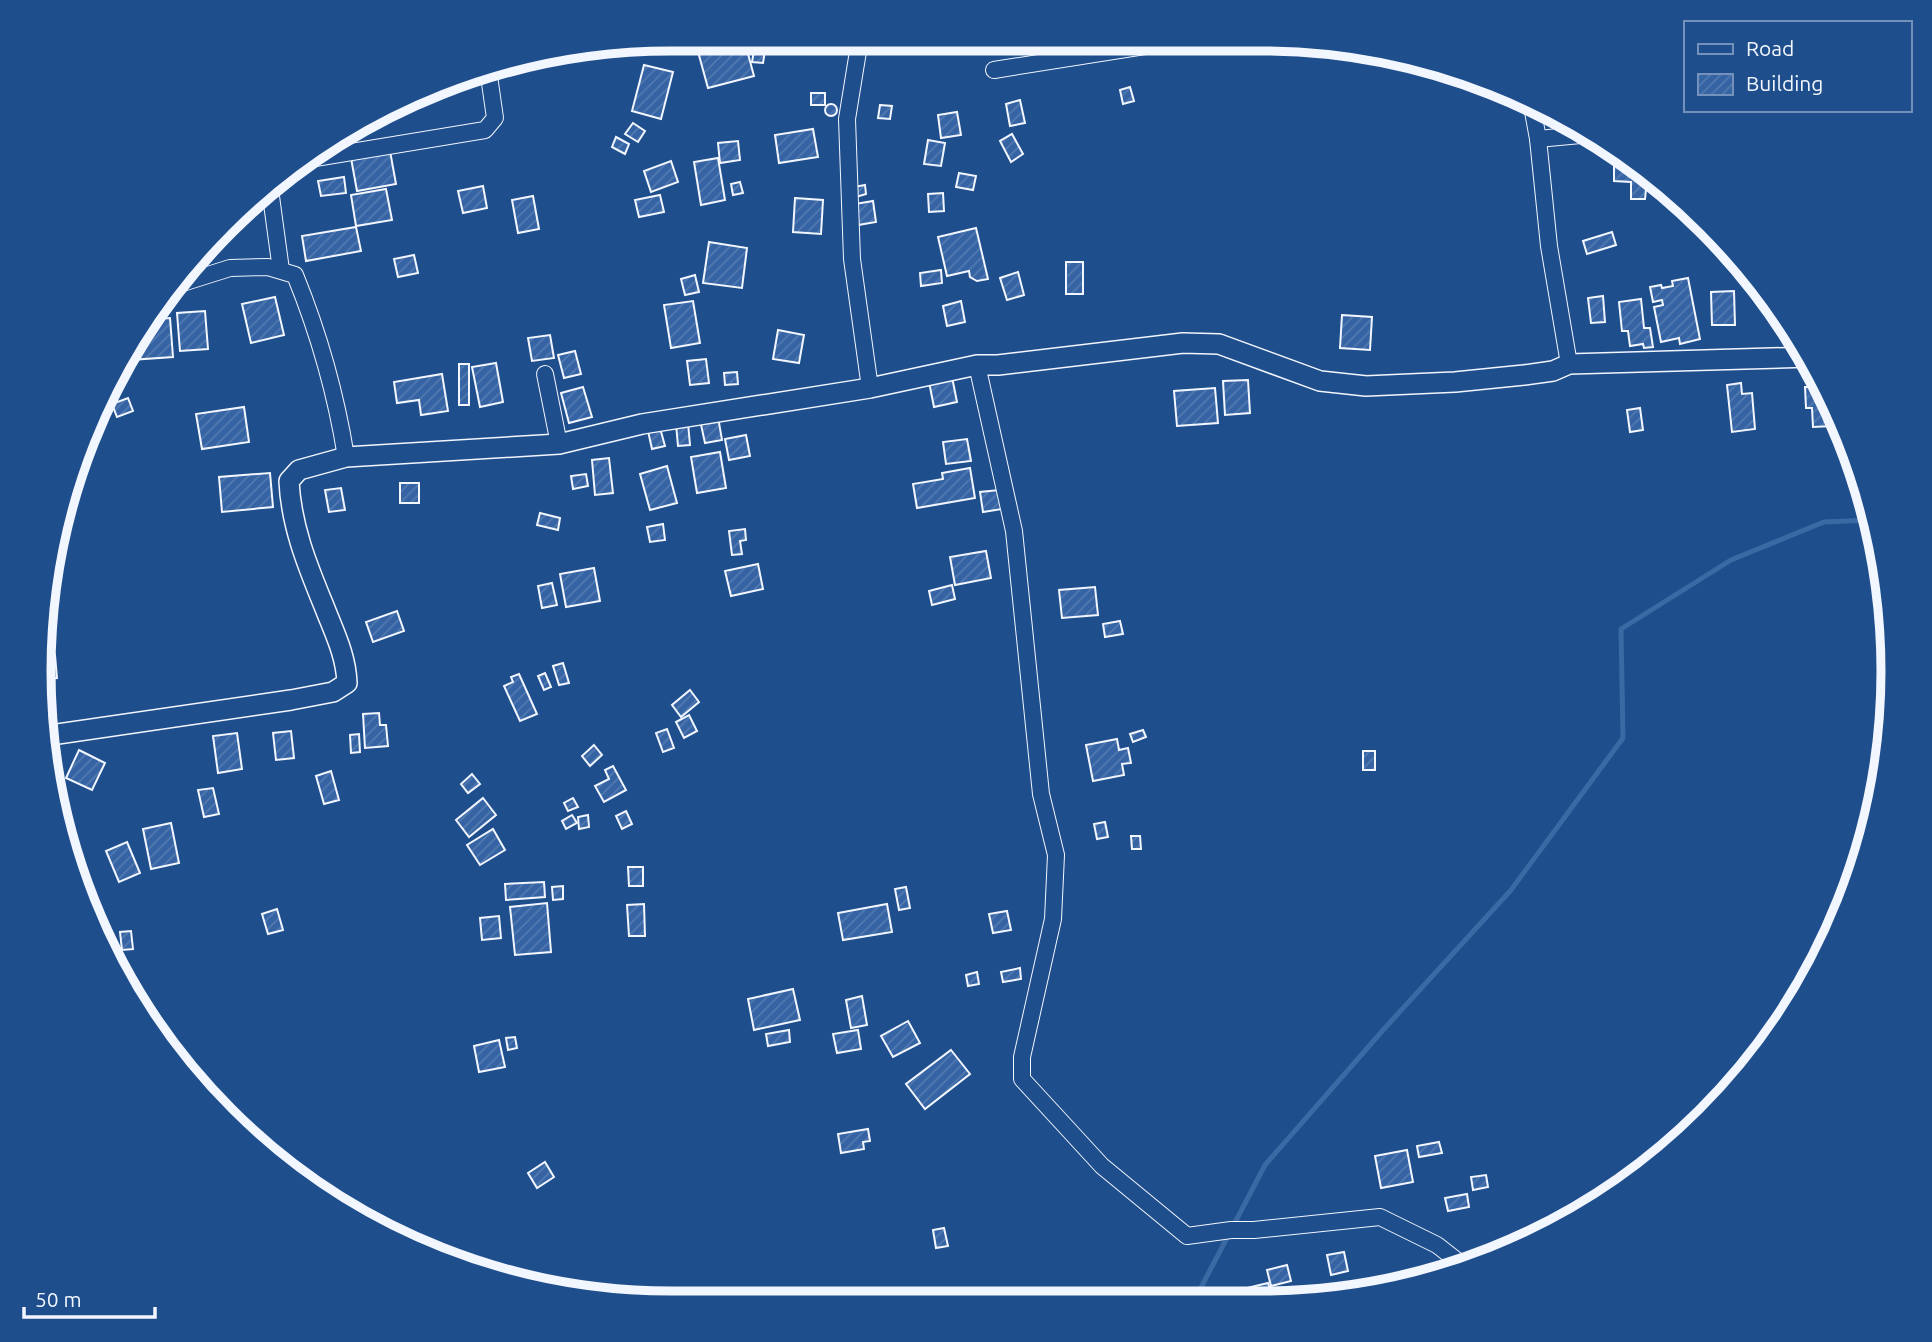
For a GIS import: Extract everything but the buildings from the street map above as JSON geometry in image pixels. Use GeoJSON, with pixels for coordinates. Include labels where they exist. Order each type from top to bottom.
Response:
{"type":"FeatureCollection","features":[{"type":"Feature","properties":{"kind":"street"},"geometry":{"type":"LineString","coordinates":[[858,51],[847,119],[852,259],[870,388]]}},
{"type":"Feature","properties":{"kind":"street"},"geometry":{"type":"LineString","coordinates":[[994,70],[1110,51]]}},
{"type":"Feature","properties":{"kind":"street"},"geometry":{"type":"LineString","coordinates":[[324,157],[485,130],[495,118],[489,79]]}},
{"type":"Feature","properties":{"kind":"street"},"geometry":{"type":"LineString","coordinates":[[1534,114],[1549,246],[1569,364]]}},
{"type":"Feature","properties":{"kind":"street"},"geometry":{"type":"LineString","coordinates":[[1538,139],[1574,136]]}},
{"type":"Feature","properties":{"kind":"street"},"geometry":{"type":"LineString","coordinates":[[271,197],[281,270]]}},
{"type":"Feature","properties":{"kind":"street"},"geometry":{"type":"LineString","coordinates":[[189,281],[230,268],[268,267],[295,275],[317,328],[338,406],[346,457]]}},
{"type":"Feature","properties":{"kind":"street"},"geometry":{"type":"LineString","coordinates":[[54,735],[291,700],[333,692],[347,683],[346,663],[296,533],[289,481],[299,470],[346,457],[559,444],[642,424],[870,388],[977,365],[998,365],[1183,343],[1219,344],[1320,381],[1366,386],[1455,382],[1524,375],[1553,371],[1569,364],[1795,356]]}},
{"type":"Feature","properties":{"kind":"street"},"geometry":{"type":"LineString","coordinates":[[977,365],[1014,530],[1041,794],[1056,855],[1053,919],[1022,1057],[1023,1079],[1102,1166],[1187,1236],[1380,1217],[1437,1245],[1455,1259]]}},
{"type":"Feature","properties":{"kind":"street"},"geometry":{"type":"LineString","coordinates":[[545,374],[559,444]]}},
{"type":"Feature","properties":{"kind":"waterway"},"geometry":{"type":"LineString","coordinates":[[1199,1291],[1265,1165],[1511,890],[1623,738],[1621,629],[1731,560],[1824,522],[1862,520]]}}]}
